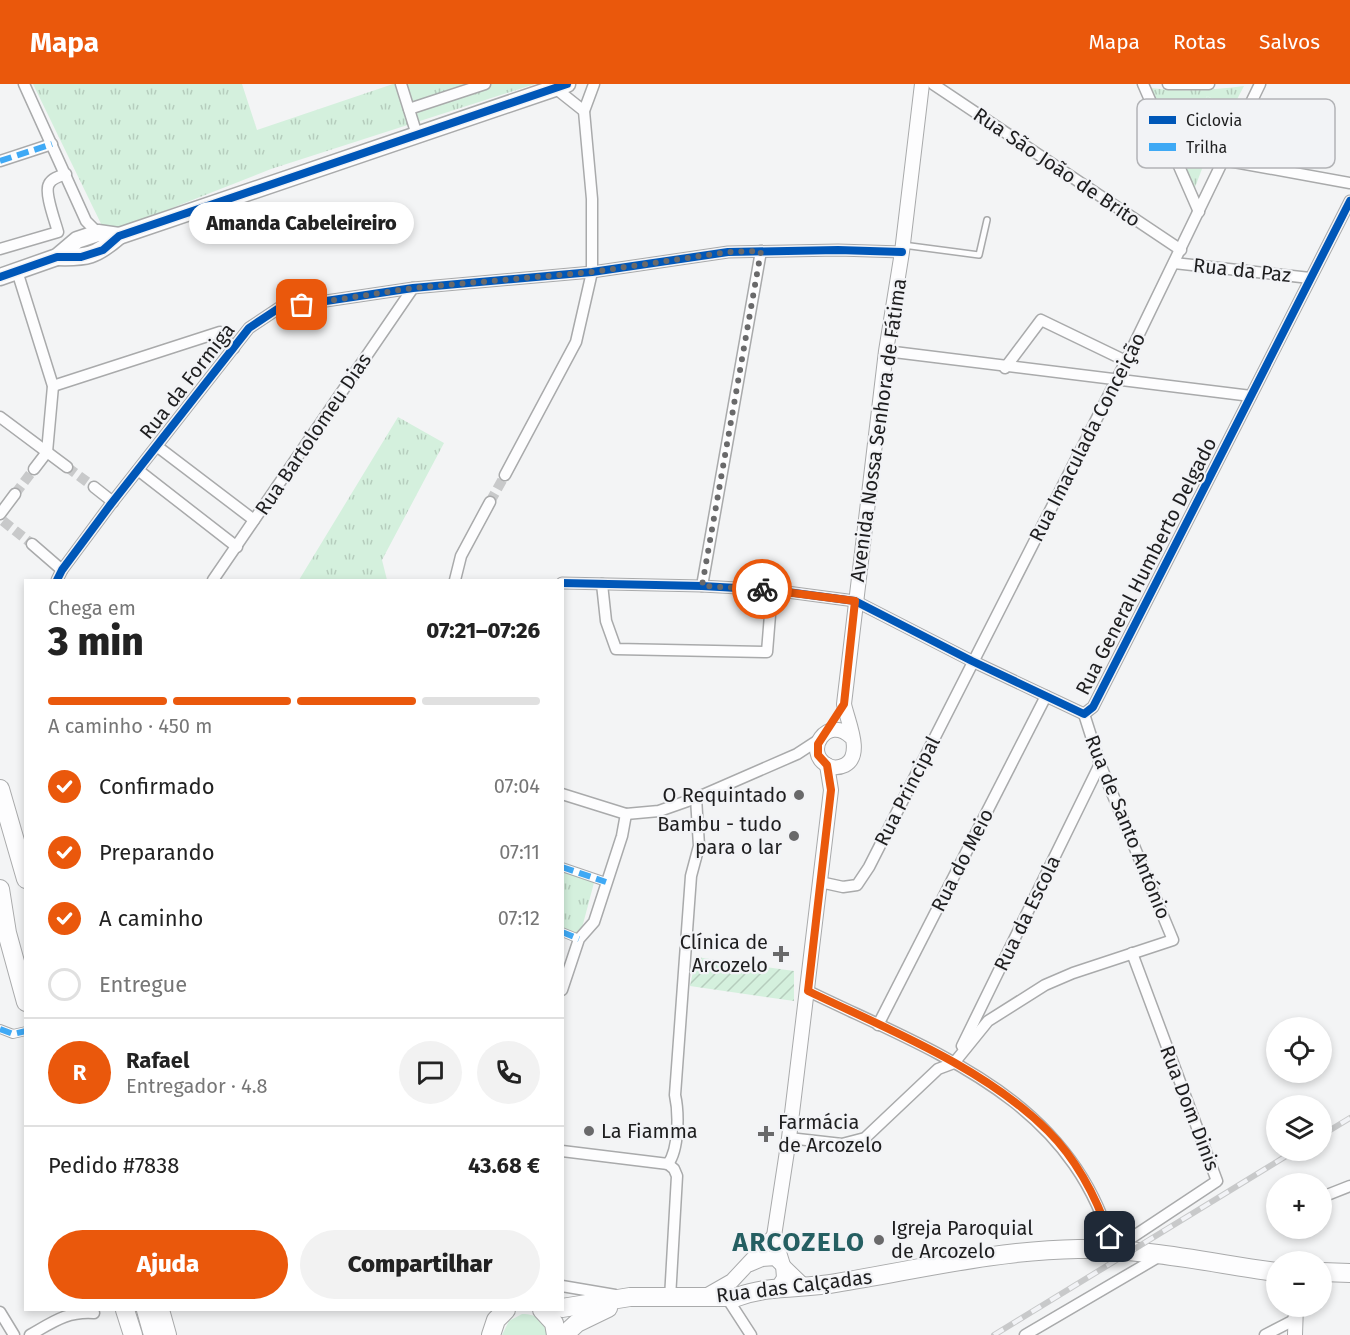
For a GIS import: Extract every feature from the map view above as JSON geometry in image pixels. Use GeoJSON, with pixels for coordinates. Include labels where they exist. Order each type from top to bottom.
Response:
{"type":"FeatureCollection","features":[{"type":"Feature","properties":{"kind":"main road"},"geometry":{"type":"LineString","coordinates":[[0,277],[57,257],[81,258],[103,250],[119,236],[561,86]]}},
{"type":"Feature","properties":{"kind":"main road"},"geometry":{"type":"LineString","coordinates":[[57,257],[92,227],[119,236]]}},
{"type":"Feature","properties":{"kind":"main road"},"geometry":{"type":"LineString","coordinates":[[0,789],[23,865]]}},
{"type":"Feature","properties":{"kind":"main road"},"geometry":{"type":"LineString","coordinates":[[0,873],[24,954]]}},
{"type":"Feature","properties":{"kind":"main road"},"geometry":{"type":"LineString","coordinates":[[0,889],[7,933],[24,995]]}},
{"type":"Feature","properties":{"kind":"main road","name":"Rua das Calçadas"},"geometry":{"type":"LineString","coordinates":[[564,1308],[630,1297],[737,1297],[754,1291],[834,1284],[1038,1251],[1113,1250],[1266,1271]]}},
{"type":"Feature","properties":{"kind":"main road"},"geometry":{"type":"LineString","coordinates":[[1332,1272],[1350,1273]]}},
{"type":"Feature","properties":{"kind":"main road","name":"Rua das Calçadas"},"geometry":{"type":"LineString","coordinates":[[564,1335],[578,1323],[630,1297]]}},
{"type":"Feature","properties":{"kind":"main road"},"geometry":{"type":"LineString","coordinates":[[113,1311],[121,1335]]}},
{"type":"Feature","properties":{"kind":"main road"},"geometry":{"type":"LineString","coordinates":[[126,1311],[133,1335]]}},
{"type":"Feature","properties":{"kind":"main road"},"geometry":{"type":"LineString","coordinates":[[146,1311],[153,1335]]}},
{"type":"Feature","properties":{"kind":"main road"},"geometry":{"type":"LineString","coordinates":[[160,1311],[167,1335]]}},
{"type":"Feature","properties":{"kind":"main road"},"geometry":{"type":"LineString","coordinates":[[543,1311],[554,1323],[556,1335]]}},
{"type":"Feature","properties":{"kind":"street"},"geometry":{"type":"LineString","coordinates":[[24,84],[92,227]]}},
{"type":"Feature","properties":{"kind":"street"},"geometry":{"type":"LineString","coordinates":[[401,84],[417,135]]}},
{"type":"Feature","properties":{"kind":"street"},"geometry":{"type":"LineString","coordinates":[[409,109],[485,84]]}},
{"type":"Feature","properties":{"kind":"street"},"geometry":{"type":"LineString","coordinates":[[505,475],[576,342],[592,272],[592,199],[584,111],[594,84]]}},
{"type":"Feature","properties":{"kind":"street","name":"Avenida Nossa Senhora de Fátima"},"geometry":{"type":"LineString","coordinates":[[851,737],[844,704],[855,601],[922,84]]}},
{"type":"Feature","properties":{"kind":"street","name":"Rua São João de Brito"},"geometry":{"type":"LineString","coordinates":[[933,84],[1181,250]]}},
{"type":"Feature","properties":{"kind":"street"},"geometry":{"type":"LineString","coordinates":[[1143,84],[1150,99]]}},
{"type":"Feature","properties":{"kind":"street"},"geometry":{"type":"LineString","coordinates":[[1168,84],[1209,84]]}},
{"type":"Feature","properties":{"kind":"street","name":"Rua Imaculada Conceição"},"geometry":{"type":"LineString","coordinates":[[1253,99],[1260,84]]}},
{"type":"Feature","properties":{"kind":"street"},"geometry":{"type":"LineString","coordinates":[[561,86],[584,111]]}},
{"type":"Feature","properties":{"kind":"street"},"geometry":{"type":"LineString","coordinates":[[0,160],[52,144]]}},
{"type":"Feature","properties":{"kind":"street"},"geometry":{"type":"LineString","coordinates":[[1180,168],[1199,212]]}},
{"type":"Feature","properties":{"kind":"street","name":"Rua Imaculada Conceição"},"geometry":{"type":"LineString","coordinates":[[972,661],[1126,361],[1219,168]]}},
{"type":"Feature","properties":{"kind":"street"},"geometry":{"type":"LineString","coordinates":[[1267,168],[1350,183]]}},
{"type":"Feature","properties":{"kind":"street"},"geometry":{"type":"LineString","coordinates":[[0,249],[58,232],[48,185],[53,179],[66,174]]}},
{"type":"Feature","properties":{"kind":"street","name":"Rua General Humberto Delgado"},"geometry":{"type":"LineString","coordinates":[[564,584],[702,586],[772,590],[855,601],[972,661],[1084,714],[1093,707],[1350,201]]}},
{"type":"Feature","properties":{"kind":"street","name":"Rua da Formiga"},"geometry":{"type":"LineString","coordinates":[[58,579],[113,502],[249,328],[279,308],[413,288],[592,272],[728,252],[902,249]]}},
{"type":"Feature","properties":{"kind":"street"},"geometry":{"type":"LineString","coordinates":[[702,586],[761,251]]}},
{"type":"Feature","properties":{"kind":"street","name":"Rua da Paz"},"geometry":{"type":"LineString","coordinates":[[1174,263],[1310,278]]}},
{"type":"Feature","properties":{"kind":"street"},"geometry":{"type":"LineString","coordinates":[[16,271],[53,386],[47,452],[34,469]]}},
{"type":"Feature","properties":{"kind":"street","name":"Rua Bartolomeu Dias"},"geometry":{"type":"LineString","coordinates":[[214,579],[413,288]]}},
{"type":"Feature","properties":{"kind":"street"},"geometry":{"type":"LineString","coordinates":[[1005,368],[1041,320],[1126,361]]}},
{"type":"Feature","properties":{"kind":"street"},"geometry":{"type":"LineString","coordinates":[[53,386],[220,332],[234,348]]}},
{"type":"Feature","properties":{"kind":"street"},"geometry":{"type":"LineString","coordinates":[[886,351],[1005,368],[1251,396]]}},
{"type":"Feature","properties":{"kind":"street"},"geometry":{"type":"LineString","coordinates":[[0,417],[67,467]]}},
{"type":"Feature","properties":{"kind":"street"},"geometry":{"type":"LineString","coordinates":[[158,447],[254,520]]}},
{"type":"Feature","properties":{"kind":"street"},"geometry":{"type":"LineString","coordinates":[[138,470],[237,547]]}},
{"type":"Feature","properties":{"kind":"street"},"geometry":{"type":"LineString","coordinates":[[94,487],[113,502]]}},
{"type":"Feature","properties":{"kind":"street"},"geometry":{"type":"LineString","coordinates":[[1,518],[15,494]]}},
{"type":"Feature","properties":{"kind":"street"},"geometry":{"type":"LineString","coordinates":[[454,579],[461,556],[490,502]]}},
{"type":"Feature","properties":{"kind":"street"},"geometry":{"type":"LineString","coordinates":[[32,544],[62,570]]}},
{"type":"Feature","properties":{"kind":"street"},"geometry":{"type":"LineString","coordinates":[[602,584],[606,621],[616,649],[767,652],[772,590]]}},
{"type":"Feature","properties":{"kind":"street","name":"Rua Principal"},"geometry":{"type":"LineString","coordinates":[[820,882],[843,887],[857,885],[874,857],[972,661]]}},
{"type":"Feature","properties":{"kind":"street","name":"Rua do Meio"},"geometry":{"type":"LineString","coordinates":[[878,1025],[1046,696]]}},
{"type":"Feature","properties":{"kind":"street","name":"Avenida Nossa Senhora de Fátima"},"geometry":{"type":"LineString","coordinates":[[822,736],[844,704]]}},
{"type":"Feature","properties":{"kind":"street","name":"Rua de Santo António"},"geometry":{"type":"LineString","coordinates":[[1084,714],[1100,764],[1173,940],[1132,953]]}},
{"type":"Feature","properties":{"kind":"street"},"geometry":{"type":"LineString","coordinates":[[564,795],[626,814],[659,811],[696,798],[797,754],[836,729],[851,737],[855,748],[852,759],[831,790]]}},
{"type":"Feature","properties":{"kind":"street"},"geometry":{"type":"LineString","coordinates":[[777,1289],[784,1278],[783,1265],[774,1236],[808,991],[831,790],[824,762],[817,750],[822,736]]}},
{"type":"Feature","properties":{"kind":"street"},"geometry":{"type":"LineString","coordinates":[[797,754],[837,767],[848,764]]}},
{"type":"Feature","properties":{"kind":"street","name":"Rua da Escola"},"geometry":{"type":"LineString","coordinates":[[954,1063],[1100,764]]}},
{"type":"Feature","properties":{"kind":"street"},"geometry":{"type":"LineString","coordinates":[[668,1164],[673,1158],[675,1144],[677,1105],[675,1095],[691,876],[699,846],[696,798]]}},
{"type":"Feature","properties":{"kind":"street"},"geometry":{"type":"LineString","coordinates":[[564,979],[567,962],[579,939],[594,922],[626,814]]}},
{"type":"Feature","properties":{"kind":"street"},"geometry":{"type":"LineString","coordinates":[[564,868],[606,882]]}},
{"type":"Feature","properties":{"kind":"street"},"geometry":{"type":"LineString","coordinates":[[564,933],[579,939]]}},
{"type":"Feature","properties":{"kind":"street"},"geometry":{"type":"LineString","coordinates":[[789,1138],[842,1144],[865,1138],[938,1070],[954,1063],[988,1021],[1045,985],[1132,953]]}},
{"type":"Feature","properties":{"kind":"street","name":"Rua Dom Dinis"},"geometry":{"type":"LineString","coordinates":[[1113,1250],[1217,1181],[1132,953]]}},
{"type":"Feature","properties":{"kind":"street"},"geometry":{"type":"LineString","coordinates":[[808,991],[976,1074],[1010,1097],[1049,1132],[1084,1179],[1101,1212],[1113,1250]]}},
{"type":"Feature","properties":{"kind":"street"},"geometry":{"type":"LineString","coordinates":[[0,1029],[13,1034],[24,1031]]}},
{"type":"Feature","properties":{"kind":"street"},"geometry":{"type":"LineString","coordinates":[[564,1151],[668,1164],[674,1169],[676,1176],[670,1298]]}},
{"type":"Feature","properties":{"kind":"street"},"geometry":{"type":"LineString","coordinates":[[1332,1193],[1350,1186]]}},
{"type":"Feature","properties":{"kind":"street"},"geometry":{"type":"LineString","coordinates":[[703,1298],[732,1281],[774,1236]]}},
{"type":"Feature","properties":{"kind":"street"},"geometry":{"type":"LineString","coordinates":[[1025,1335],[1161,1256]]}},
{"type":"Feature","properties":{"kind":"street"},"geometry":{"type":"LineString","coordinates":[[748,1264],[762,1259],[775,1258],[805,1287]]}},
{"type":"Feature","properties":{"kind":"street"},"geometry":{"type":"LineString","coordinates":[[748,1264],[747,1282],[754,1291]]}},
{"type":"Feature","properties":{"kind":"street"},"geometry":{"type":"LineString","coordinates":[[564,1286],[630,1297]]}},
{"type":"Feature","properties":{"kind":"street"},"geometry":{"type":"LineString","coordinates":[[727,1298],[751,1335]]}},
{"type":"Feature","properties":{"kind":"street"},"geometry":{"type":"LineString","coordinates":[[0,1312],[14,1335]]}},
{"type":"Feature","properties":{"kind":"street"},"geometry":{"type":"LineString","coordinates":[[30,1335],[69,1314],[94,1313]]}},
{"type":"Feature","properties":{"kind":"street"},"geometry":{"type":"LineString","coordinates":[[1265,1335],[1290,1317]]}},
{"type":"Feature","properties":{"kind":"street"},"geometry":{"type":"LineString","coordinates":[[1295,1335],[1296,1317]]}},
{"type":"Feature","properties":{"kind":"lane"},"geometry":{"type":"LineString","coordinates":[[902,249],[979,255],[987,220]]}},
{"type":"Feature","properties":{"kind":"green space"},"geometry":{"type":"Polygon","coordinates":[[[33,84],[242,84],[257,130],[393,84],[535,84],[271,169],[106,234],[33,84]]]}},
{"type":"Feature","properties":{"kind":"green space"},"geometry":{"type":"Polygon","coordinates":[[[1244,86],[1237,99],[1213,99],[1207,96],[1206,99],[1156,99],[1151,88],[1175,90],[1244,86]]]}},
{"type":"Feature","properties":{"kind":"green space"},"geometry":{"type":"Polygon","coordinates":[[[1185,168],[1202,168],[1194,190],[1185,168]]]}},
{"type":"Feature","properties":{"kind":"green space"},"geometry":{"type":"Polygon","coordinates":[[[398,417],[444,443],[382,560],[387,579],[300,579],[398,417]]]}},
{"type":"Feature","properties":{"kind":"green space"},"geometry":{"type":"Polygon","coordinates":[[[564,868],[595,879],[579,939],[564,932],[564,868]]]}},
{"type":"Feature","properties":{"kind":"green space"},"geometry":{"type":"Polygon","coordinates":[[[696,957],[794,971],[794,1001],[690,986],[696,957]]]}},
{"type":"Feature","properties":{"kind":"green space"},"geometry":{"type":"Polygon","coordinates":[[[522,1314],[532,1315],[539,1319],[549,1335],[502,1335],[509,1321],[522,1314]]]}},
{"type":"Feature","properties":{"kind":"tunnel"},"geometry":{"type":"LineString","coordinates":[[67,467],[94,487]]}},
{"type":"Feature","properties":{"kind":"tunnel"},"geometry":{"type":"LineString","coordinates":[[15,494],[34,469]]}},
{"type":"Feature","properties":{"kind":"tunnel"},"geometry":{"type":"LineString","coordinates":[[490,502],[505,475]]}},
{"type":"Feature","properties":{"kind":"tunnel"},"geometry":{"type":"LineString","coordinates":[[3,521],[32,544]]}},
{"type":"Feature","properties":{"kind":"railway"},"geometry":{"type":"LineString","coordinates":[[1332,1129],[1350,1118]]}},
{"type":"Feature","properties":{"kind":"railway"},"geometry":{"type":"LineString","coordinates":[[994,1335],[1278,1161]]}},
{"type":"Feature","properties":{"kind":"marked path"},"geometry":{"type":"LineString","coordinates":[[0,161],[52,144]]}},
{"type":"Feature","properties":{"kind":"marked path"},"geometry":{"type":"LineString","coordinates":[[564,868],[606,882]]}},
{"type":"Feature","properties":{"kind":"marked path"},"geometry":{"type":"LineString","coordinates":[[564,933],[579,939]]}},
{"type":"Feature","properties":{"kind":"marked path"},"geometry":{"type":"LineString","coordinates":[[0,1029],[13,1034],[24,1031]]}},
{"type":"Feature","properties":{"kind":"cycle path"},"geometry":{"type":"LineString","coordinates":[[0,277],[57,257],[81,257],[103,250],[119,236],[567,84]]}},
{"type":"Feature","properties":{"kind":"cycle path"},"geometry":{"type":"LineString","coordinates":[[564,583],[772,590],[855,601],[972,661],[1084,714],[1093,707],[1350,201]]}},
{"type":"Feature","properties":{"kind":"cycle path"},"geometry":{"type":"LineString","coordinates":[[58,579],[111,504],[249,328],[279,308],[413,288],[592,272],[728,252],[838,250],[902,252]]}},
{"type":"Feature","properties":{"kind":"way so far"},"geometry":{"type":"LineString","coordinates":[[302,305],[413,288],[592,272],[728,252],[761,251],[702,586],[762,589]]}},
{"type":"Feature","properties":{"kind":"place","name":"Amanda Cabeleireiro"},"geometry":{"type":"Point","coordinates":[302,305]}},
{"type":"Feature","properties":{"kind":"place","name":"O Requintado"},"geometry":{"type":"Point","coordinates":[799,795]}},
{"type":"Feature","properties":{"kind":"place","name":"Bambu - tudo para o lar"},"geometry":{"type":"Point","coordinates":[794,836]}},
{"type":"Feature","properties":{"kind":"place","name":"Clínica de Arcozelo"},"geometry":{"type":"Point","coordinates":[781,954]}},
{"type":"Feature","properties":{"kind":"place","name":"La Fiamma"},"geometry":{"type":"Point","coordinates":[589,1131]}},
{"type":"Feature","properties":{"kind":"place","name":"Farmácia de Arcozelo"},"geometry":{"type":"Point","coordinates":[766,1134]}},
{"type":"Feature","properties":{"kind":"place","name":"Igreja Paroquial de Arcozelo"},"geometry":{"type":"Point","coordinates":[879,1240]}},
{"type":"Feature","properties":{"kind":"district","name":"ARCOZELO"},"geometry":{"type":"Point","coordinates":[799,1242]}},
{"type":"Feature","properties":{"kind":"route"},"geometry":{"type":"LineString","coordinates":[[762,589],[855,601],[844,704],[820,739],[817,750],[821,760],[827,765],[831,790],[808,991],[976,1074],[1010,1097],[1049,1132],[1084,1179],[1101,1212],[1110,1237]]}}]}
